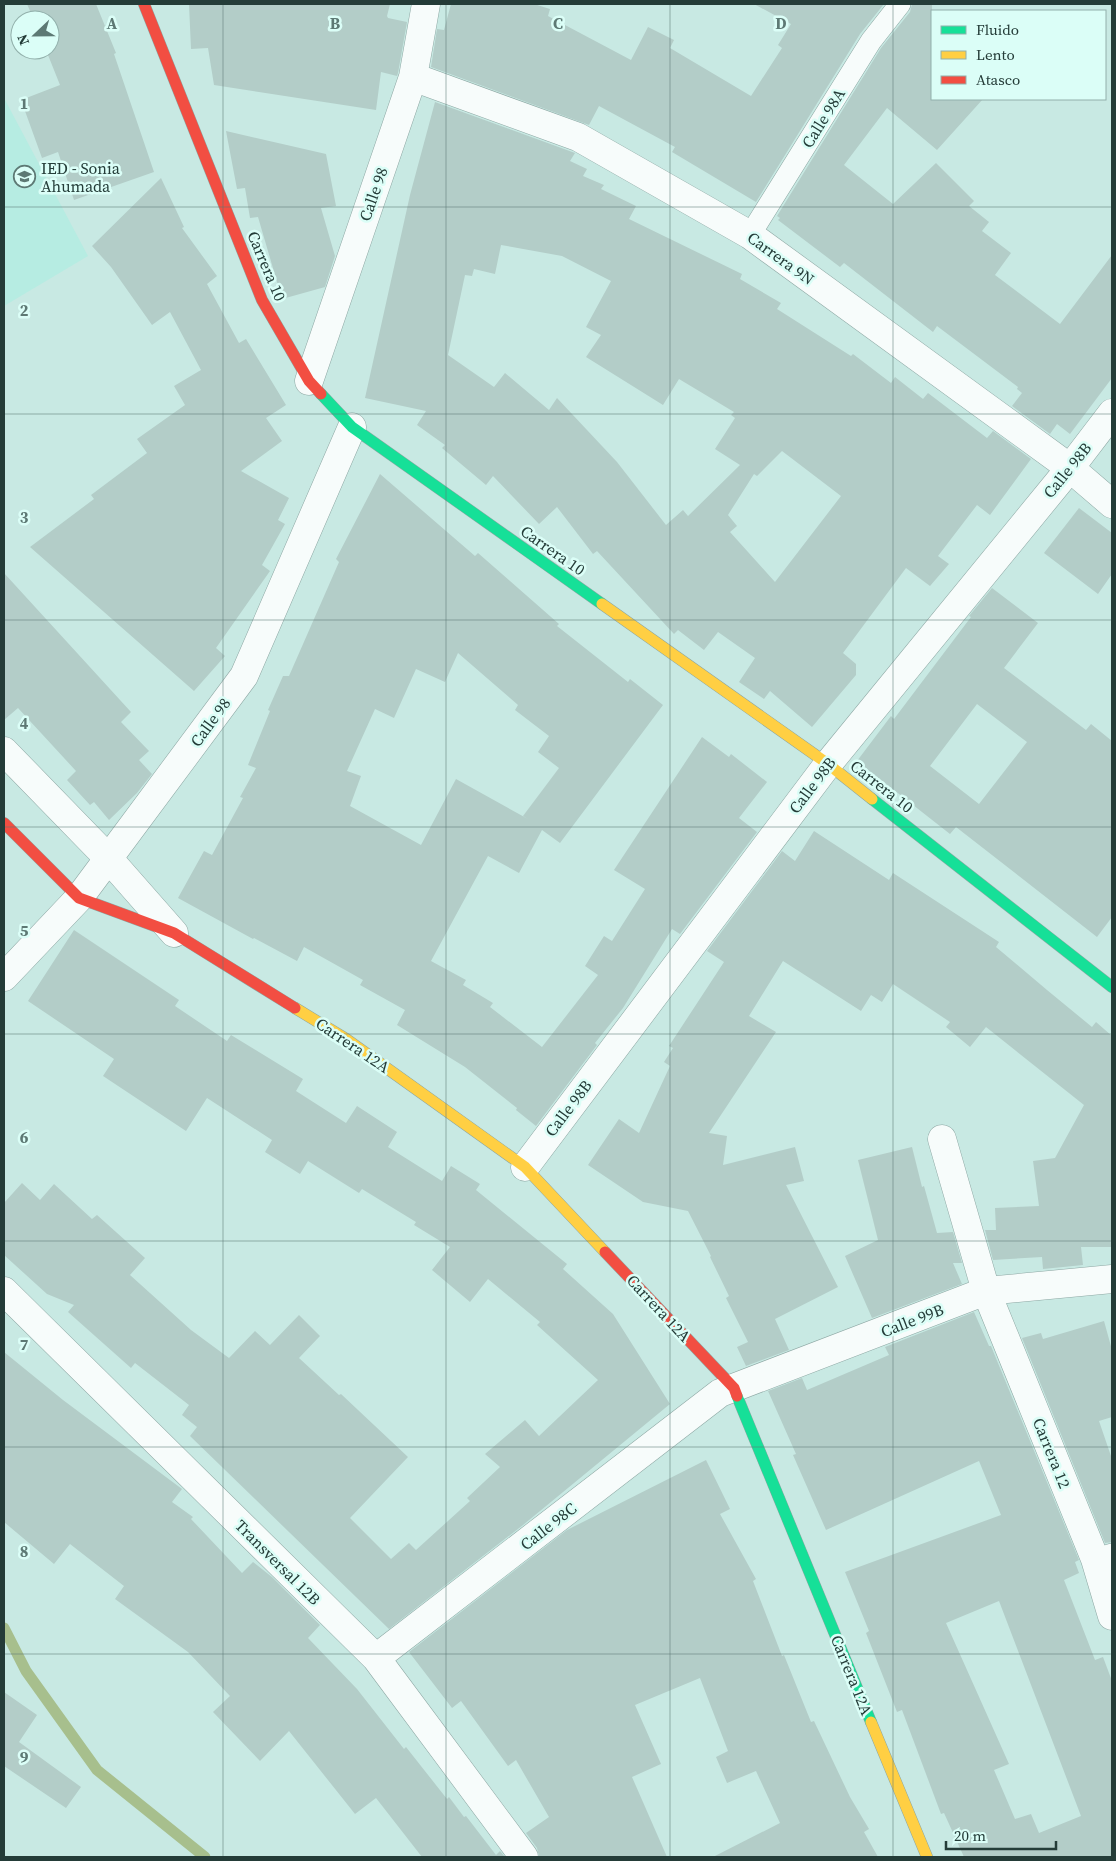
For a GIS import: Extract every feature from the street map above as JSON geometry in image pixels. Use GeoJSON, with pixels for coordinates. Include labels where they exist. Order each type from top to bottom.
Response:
{"type":"FeatureCollection","features":[{"type":"Feature","properties":{"kind":"street","name":"Carrera 10"},"geometry":{"type":"LineString","coordinates":[[144,4],[262,300],[309,381],[352,427],[828,764],[1112,987]]}},
{"type":"Feature","properties":{"kind":"street","name":"Calle 98"},"geometry":{"type":"LineString","coordinates":[[309,381],[413,77],[426,4]]}},
{"type":"Feature","properties":{"kind":"street","name":"Carrera 9N"},"geometry":{"type":"LineString","coordinates":[[413,77],[578,137],[750,235],[1070,468],[1112,504]]}},
{"type":"Feature","properties":{"kind":"street","name":"Calle 98B"},"geometry":{"type":"LineString","coordinates":[[525,1166],[828,764],[1070,468],[1112,413]]}},
{"type":"Feature","properties":{"kind":"street","name":"Calle 98"},"geometry":{"type":"LineString","coordinates":[[4,977],[79,898],[244,676],[352,427]]}},
{"type":"Feature","properties":{"kind":"street","name":"Carrera 12A"},"geometry":{"type":"LineString","coordinates":[[4,751],[109,859],[174,933]]}},
{"type":"Feature","properties":{"kind":"street","name":"Carrera 12A"},"geometry":{"type":"LineString","coordinates":[[4,823],[79,898],[174,933],[346,1038],[525,1166],[727,1391],[927,1857]]}},
{"type":"Feature","properties":{"kind":"street","name":"Carrera 12"},"geometry":{"type":"LineString","coordinates":[[942,1138],[986,1291],[1104,1557],[1112,1616]]}},
{"type":"Feature","properties":{"kind":"street","name":"Calle 99B"},"geometry":{"type":"LineString","coordinates":[[727,1391],[986,1291],[1112,1279]]}},
{"type":"Feature","properties":{"kind":"street","name":"Transversal 12B"},"geometry":{"type":"LineString","coordinates":[[4,1291],[376,1658],[524,1857]]}},
{"type":"Feature","properties":{"kind":"street","name":"Calle 98C"},"geometry":{"type":"LineString","coordinates":[[376,1658],[727,1391]]}},
{"type":"Feature","properties":{"kind":"lane","name":"Calle 98A"},"geometry":{"type":"LineString","coordinates":[[750,235],[871,41],[900,4]]}},
{"type":"Feature","properties":{"kind":"shaded area","name":"IED - Sonia Ahumada"},"geometry":{"type":"Polygon","coordinates":[[[4,98],[88,256],[4,306],[4,98]]]}},
{"type":"Feature","properties":{"kind":"building"},"geometry":{"type":"Polygon","coordinates":[[[27,4],[96,4],[116,53],[114,54],[154,172],[74,200],[58,152],[42,158],[21,100],[60,85],[50,60],[60,60],[60,10],[30,10],[27,4]]]}},
{"type":"Feature","properties":{"kind":"building"},"geometry":{"type":"Polygon","coordinates":[[[189,4],[390,4],[388,18],[407,22],[397,76],[381,72],[376,110],[214,85],[208,48],[191,49],[189,4]]]}},
{"type":"Feature","properties":{"kind":"building"},"geometry":{"type":"Polygon","coordinates":[[[451,4],[534,4],[550,9],[548,16],[631,60],[648,27],[674,40],[670,48],[751,96],[782,48],[778,45],[791,24],[754,4],[884,4],[860,34],[756,202],[672,152],[675,147],[599,106],[589,125],[431,67],[437,29],[444,30],[451,4]]]}},
{"type":"Feature","properties":{"kind":"building"},"geometry":{"type":"Polygon","coordinates":[[[912,4],[932,4],[931,100],[982,100],[937,150],[887,108],[844,165],[893,204],[936,163],[974,201],[969,206],[989,222],[982,231],[1011,253],[995,275],[1060,324],[1112,255],[1112,378],[1070,434],[1057,424],[1050,434],[1012,406],[1022,393],[1017,389],[1018,387],[937,326],[933,332],[844,263],[840,267],[778,220],[780,218],[777,216],[881,48],[910,12],[912,4]]]}},
{"type":"Feature","properties":{"kind":"building"},"geometry":{"type":"Polygon","coordinates":[[[435,102],[575,153],[570,161],[587,169],[583,176],[604,185],[601,189],[636,206],[629,219],[742,274],[740,279],[781,303],[777,309],[851,356],[853,354],[891,383],[895,377],[923,399],[928,393],[987,438],[993,431],[1031,459],[990,515],[977,505],[938,556],[949,564],[930,586],[906,568],[843,653],[856,664],[856,675],[812,727],[770,691],[764,699],[739,682],[755,658],[718,632],[704,650],[678,630],[674,634],[597,551],[593,554],[557,507],[539,524],[493,476],[486,485],[442,448],[445,445],[417,425],[426,411],[365,398],[410,195],[435,102]],[[501,245],[495,274],[474,269],[472,276],[465,275],[448,355],[494,387],[505,373],[549,410],[557,398],[617,462],[666,525],[683,510],[688,516],[740,465],[715,449],[735,418],[731,415],[734,412],[679,379],[663,405],[586,357],[601,335],[586,327],[611,281],[562,256],[501,245]],[[782,451],[757,476],[754,474],[728,515],[737,526],[730,532],[775,582],[841,496],[782,451]]]}},
{"type":"Feature","properties":{"kind":"building"},"geometry":{"type":"Polygon","coordinates":[[[226,131],[326,154],[336,206],[321,208],[335,256],[325,287],[282,299],[258,217],[250,218],[245,188],[237,189],[226,131]]]}},
{"type":"Feature","properties":{"kind":"building"},"geometry":{"type":"Polygon","coordinates":[[[161,178],[184,227],[182,228],[217,276],[207,284],[239,343],[246,339],[286,405],[266,418],[282,441],[241,471],[289,498],[278,520],[285,524],[262,565],[270,571],[216,648],[225,656],[194,691],[30,547],[94,499],[91,495],[147,453],[137,439],[185,405],[174,386],[201,370],[170,312],[152,325],[111,267],[92,246],[161,178]]]}},
{"type":"Feature","properties":{"kind":"building"},"geometry":{"type":"Polygon","coordinates":[[[380,474],[475,556],[478,553],[559,624],[557,626],[628,682],[630,679],[663,705],[560,843],[542,830],[519,873],[488,856],[431,961],[466,980],[463,985],[493,1003],[490,1007],[542,1047],[598,975],[585,966],[604,936],[612,941],[645,889],[614,870],[702,737],[729,757],[731,754],[767,782],[739,818],[757,832],[680,934],[672,929],[623,1008],[595,1043],[597,1045],[536,1126],[516,1110],[517,1108],[465,1067],[397,1025],[405,1010],[360,985],[363,980],[304,947],[297,961],[178,898],[204,851],[212,855],[243,798],[240,797],[256,768],[248,765],[270,711],[268,710],[283,676],[289,676],[339,562],[336,559],[380,474]],[[458,653],[445,682],[416,669],[394,718],[375,709],[347,771],[361,776],[350,806],[421,845],[456,779],[528,819],[523,816],[559,768],[538,752],[549,736],[515,710],[518,705],[458,653]]]}},
{"type":"Feature","properties":{"kind":"building"},"geometry":{"type":"Polygon","coordinates":[[[1079,508],[1112,533],[1112,574],[1098,594],[1044,553],[1079,508]]]}},
{"type":"Feature","properties":{"kind":"building"},"geometry":{"type":"Polygon","coordinates":[[[4,573],[131,712],[121,722],[149,751],[139,760],[152,774],[137,793],[109,820],[94,802],[90,805],[67,780],[76,771],[18,708],[4,720],[4,573]]]}},
{"type":"Feature","properties":{"kind":"building"},"geometry":{"type":"Polygon","coordinates":[[[992,588],[1038,623],[1004,668],[1086,730],[1091,724],[1112,741],[1112,917],[1097,937],[956,827],[950,834],[857,761],[891,716],[894,719],[971,617],[969,616],[992,588]],[[977,704],[930,766],[979,804],[1027,742],[977,704]]]}},
{"type":"Feature","properties":{"kind":"building"},"geometry":{"type":"Polygon","coordinates":[[[814,831],[889,880],[893,873],[999,942],[996,947],[1047,990],[1092,1027],[1096,1022],[1112,1036],[1112,1247],[1081,1247],[1083,1265],[1043,1269],[1042,1257],[993,1260],[985,1230],[996,1230],[995,1208],[1039,1206],[1033,1161],[1055,1158],[1084,1105],[986,1027],[970,1047],[946,1027],[950,1022],[893,984],[882,1002],[871,995],[861,1011],[783,961],[749,1016],[776,1032],[709,1133],[727,1136],[723,1165],[795,1147],[804,1181],[786,1185],[838,1287],[775,1319],[789,1350],[746,1366],[737,1347],[748,1342],[726,1298],[729,1296],[711,1256],[688,1211],[643,1202],[588,1165],[619,1119],[639,1133],[670,1066],[664,1062],[673,1048],[669,1046],[724,962],[707,951],[782,851],[795,861],[814,831]]]}},
{"type":"Feature","properties":{"kind":"building"},"geometry":{"type":"Polygon","coordinates":[[[74,930],[179,1000],[175,1006],[227,1041],[231,1035],[303,1079],[296,1091],[346,1123],[357,1106],[397,1132],[388,1147],[442,1181],[451,1166],[480,1184],[476,1190],[567,1264],[563,1269],[613,1314],[670,1404],[523,1525],[389,1629],[190,1436],[197,1427],[182,1415],[189,1405],[135,1363],[131,1368],[68,1312],[74,1305],[47,1294],[4,1255],[4,1203],[22,1183],[40,1200],[54,1184],[92,1219],[97,1215],[145,1258],[130,1275],[191,1330],[229,1358],[255,1331],[270,1345],[299,1315],[320,1336],[299,1358],[339,1395],[341,1394],[408,1457],[350,1518],[391,1559],[409,1543],[416,1550],[470,1501],[467,1498],[500,1467],[485,1454],[525,1420],[539,1436],[598,1380],[537,1325],[540,1322],[488,1279],[470,1302],[432,1270],[450,1247],[414,1225],[416,1222],[362,1189],[359,1193],[308,1161],[300,1174],[265,1152],[272,1140],[207,1098],[186,1131],[103,1076],[114,1059],[28,1001],[74,930]]]}},
{"type":"Feature","properties":{"kind":"building"},"geometry":{"type":"Polygon","coordinates":[[[912,1147],[922,1187],[924,1186],[937,1233],[953,1232],[962,1263],[953,1263],[962,1284],[872,1318],[845,1256],[878,1240],[858,1160],[912,1147]]]}},
{"type":"Feature","properties":{"kind":"building"},"geometry":{"type":"Polygon","coordinates":[[[974,1312],[989,1346],[991,1346],[1079,1560],[1075,1562],[1079,1573],[1064,1580],[1095,1660],[1103,1657],[1112,1681],[1112,1857],[964,1857],[944,1813],[941,1814],[902,1710],[897,1712],[866,1633],[869,1631],[845,1572],[1001,1515],[979,1461],[826,1530],[793,1455],[796,1454],[768,1391],[802,1378],[807,1390],[889,1355],[885,1347],[974,1312]],[[999,1601],[946,1623],[1009,1764],[994,1770],[1015,1819],[1031,1814],[1039,1833],[1081,1816],[999,1601]]]}},
{"type":"Feature","properties":{"kind":"building"},"geometry":{"type":"Polygon","coordinates":[[[1104,1321],[1112,1350],[1112,1417],[1099,1421],[1112,1459],[1112,1542],[1105,1543],[1022,1338],[1041,1333],[1043,1339],[1104,1321]]]}},
{"type":"Feature","properties":{"kind":"building"},"geometry":{"type":"Polygon","coordinates":[[[4,1352],[63,1400],[182,1489],[172,1502],[193,1517],[191,1519],[242,1573],[253,1562],[272,1577],[320,1625],[308,1638],[357,1689],[404,1749],[406,1747],[447,1799],[449,1797],[464,1817],[466,1816],[496,1855],[500,1851],[505,1857],[422,1857],[376,1798],[355,1814],[289,1731],[260,1761],[213,1712],[230,1696],[188,1652],[115,1599],[124,1586],[70,1544],[54,1564],[4,1522],[4,1352]]]}},
{"type":"Feature","properties":{"kind":"building"},"geometry":{"type":"Polygon","coordinates":[[[706,1460],[730,1509],[720,1514],[756,1579],[753,1581],[782,1656],[784,1655],[811,1722],[814,1721],[850,1797],[869,1829],[864,1832],[878,1857],[713,1857],[780,1823],[756,1771],[727,1783],[716,1757],[728,1751],[700,1678],[635,1705],[661,1764],[632,1777],[667,1857],[539,1857],[537,1848],[526,1833],[549,1817],[516,1760],[508,1766],[461,1701],[452,1708],[409,1652],[567,1530],[706,1460]]]}},
{"type":"Feature","properties":{"kind":"building"},"geometry":{"type":"Polygon","coordinates":[[[4,1692],[37,1715],[19,1742],[81,1787],[66,1808],[4,1766],[4,1692]]]}},
{"type":"Feature","properties":{"kind":"waterway"},"geometry":{"type":"LineString","coordinates":[[4,1628],[26,1671],[97,1770],[205,1857]]}},
{"type":"Feature","properties":{"kind":"traffic: fast"},"geometry":{"type":"LineString","coordinates":[[321,394],[352,427],[602,604]]}},
{"type":"Feature","properties":{"kind":"traffic: fast"},"geometry":{"type":"LineString","coordinates":[[872,799],[1112,987]]}},
{"type":"Feature","properties":{"kind":"traffic: fast"},"geometry":{"type":"LineString","coordinates":[[737,1396],[871,1722]]}},
{"type":"Feature","properties":{"kind":"traffic: slow"},"geometry":{"type":"LineString","coordinates":[[602,604],[828,764],[872,799]]}},
{"type":"Feature","properties":{"kind":"traffic: slow"},"geometry":{"type":"LineString","coordinates":[[295,1008],[346,1039],[525,1167],[605,1252]]}},
{"type":"Feature","properties":{"kind":"traffic: slow"},"geometry":{"type":"LineString","coordinates":[[871,1722],[927,1857]]}},
{"type":"Feature","properties":{"kind":"traffic: jam"},"geometry":{"type":"LineString","coordinates":[[144,4],[262,300],[309,381],[321,394]]}},
{"type":"Feature","properties":{"kind":"traffic: jam"},"geometry":{"type":"LineString","coordinates":[[4,823],[79,898],[174,933],[295,1008]]}},
{"type":"Feature","properties":{"kind":"traffic: jam"},"geometry":{"type":"LineString","coordinates":[[605,1252],[734,1388],[737,1396]]}},
{"type":"Feature","properties":{"kind":"place","name":"IED - Sonia Ahumada"},"geometry":{"type":"Point","coordinates":[25,177]}}]}
